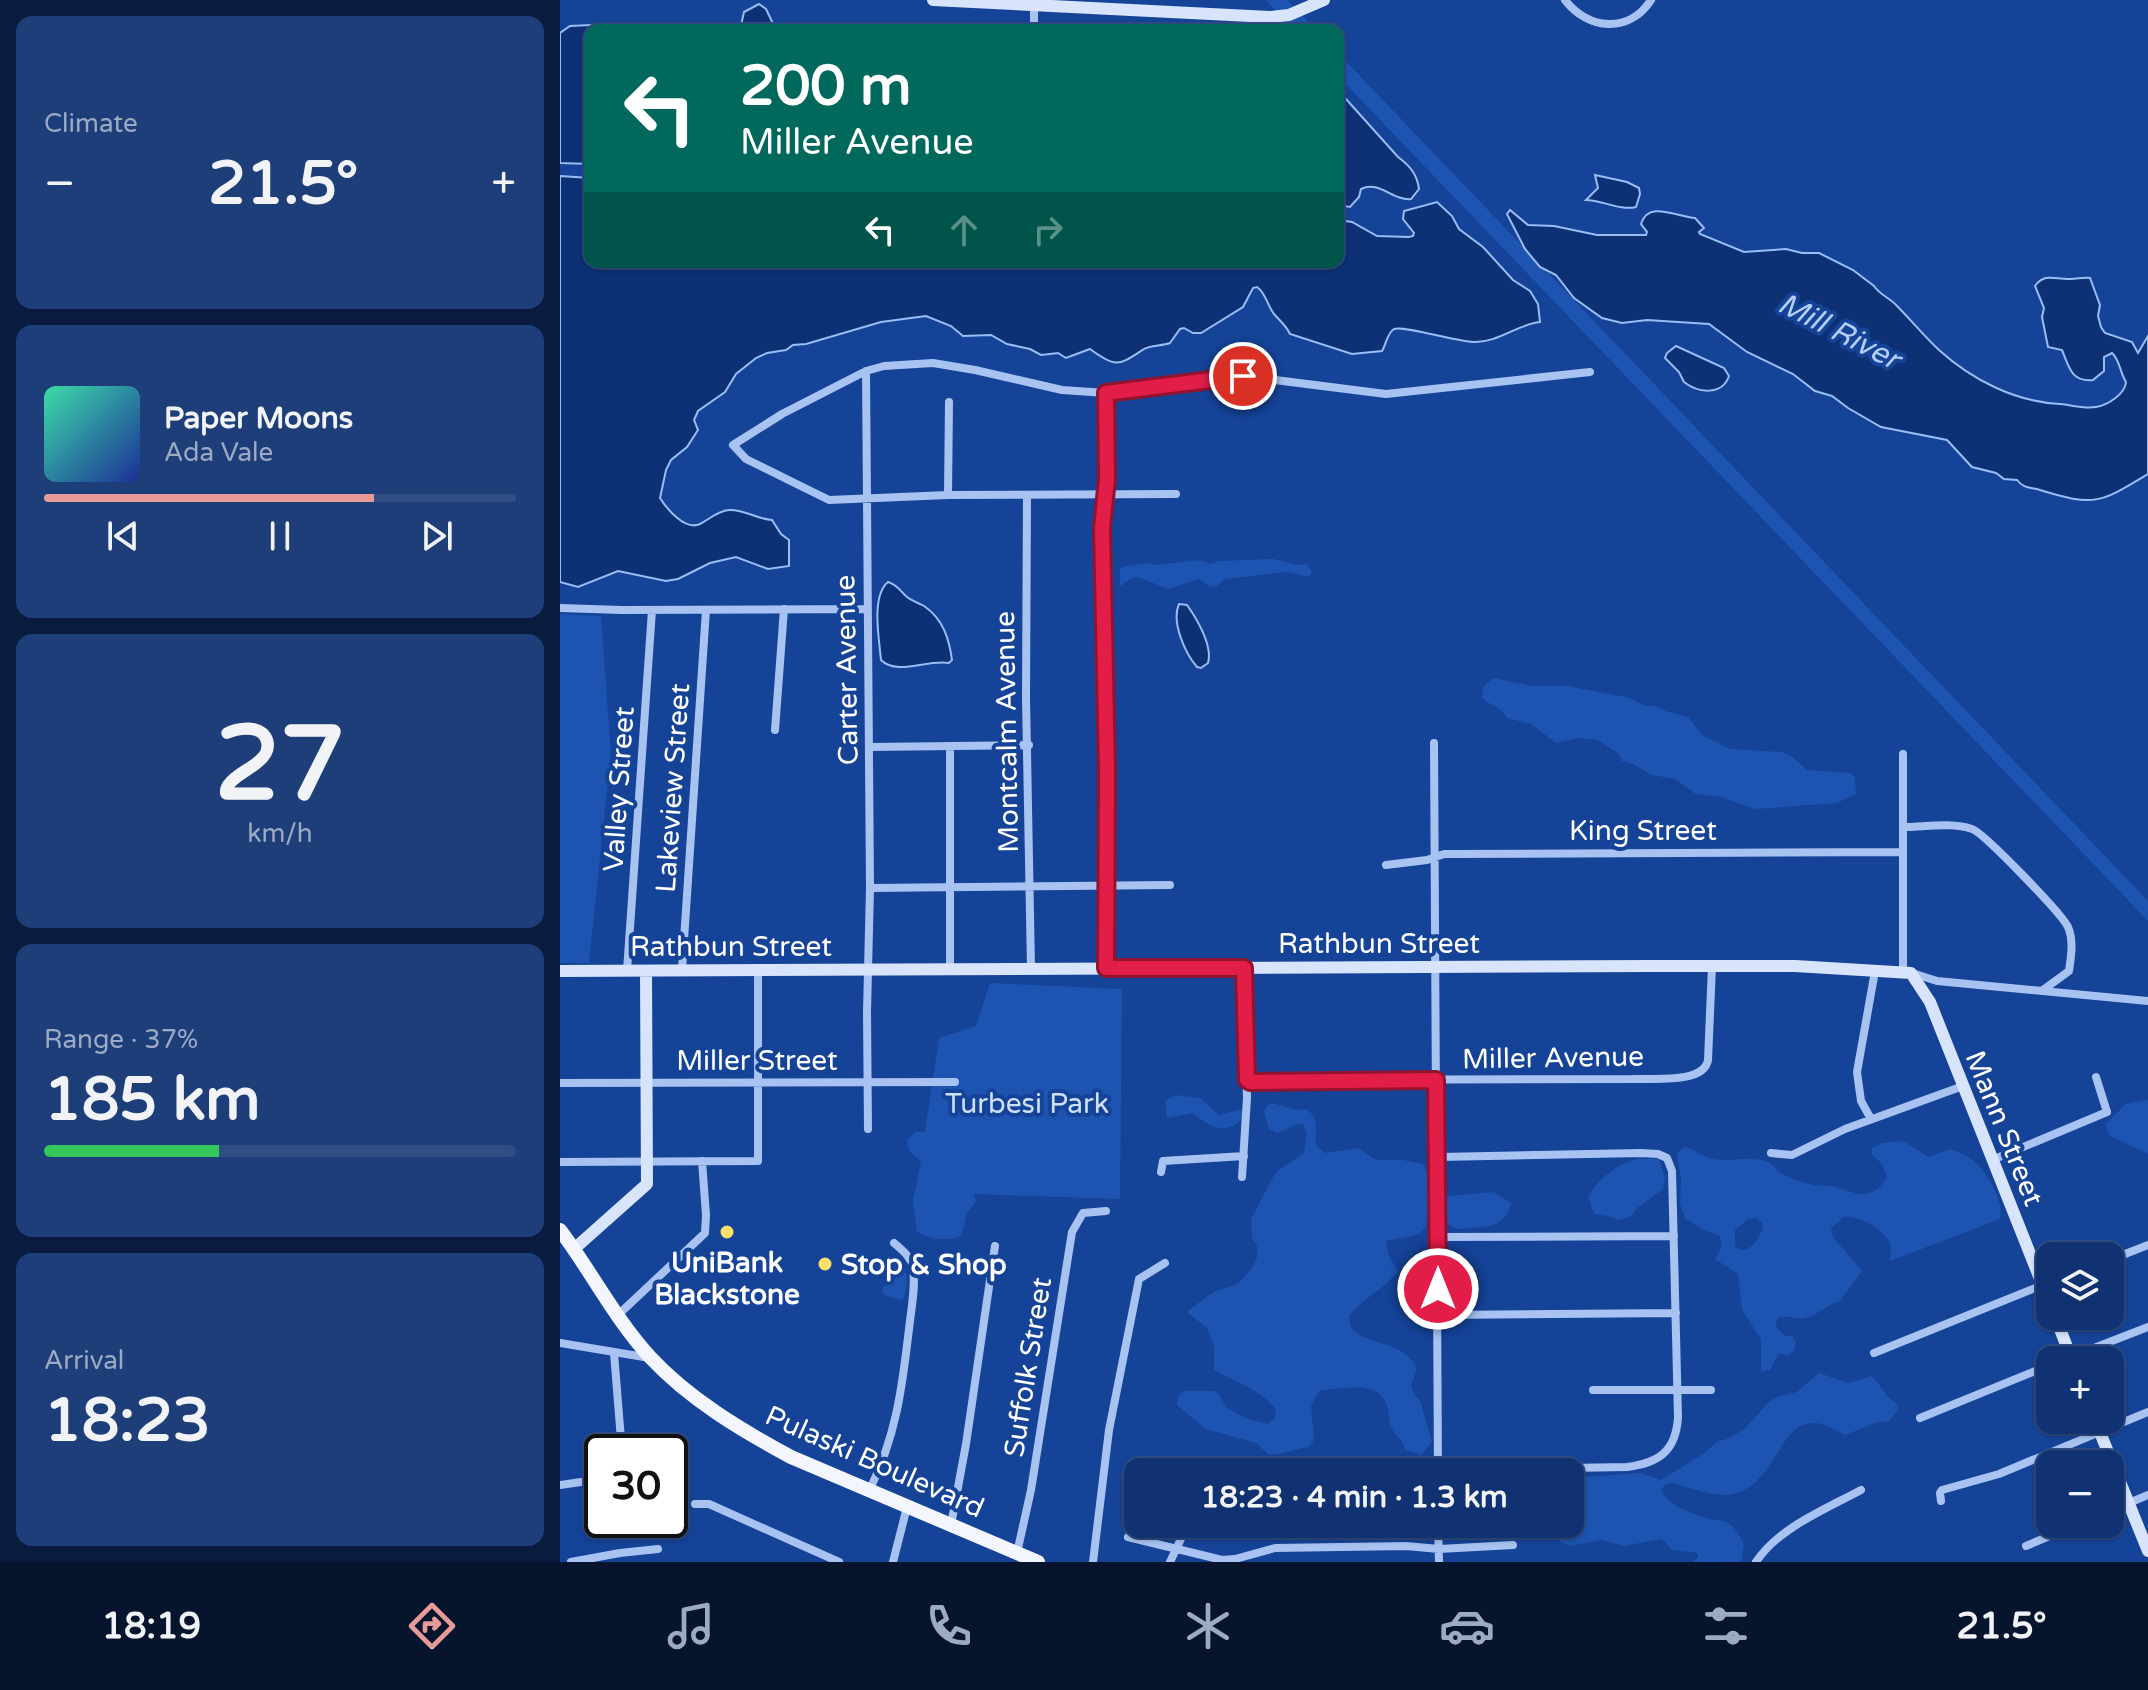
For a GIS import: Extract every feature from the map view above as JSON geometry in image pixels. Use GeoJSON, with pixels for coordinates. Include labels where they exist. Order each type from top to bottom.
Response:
{"type":"FeatureCollection","features":[{"type":"Feature","properties":{"kind":"main road","name":"Pulaski Boulevard"},"geometry":{"type":"LineString","coordinates":[[560,1230],[651,1358],[696,1397],[754,1437],[794,1458],[1038,1562]]}},
{"type":"Feature","properties":{"kind":"street"},"geometry":{"type":"LineString","coordinates":[[933,0],[1270,17],[1289,15],[1324,0]]}},
{"type":"Feature","properties":{"kind":"street"},"geometry":{"type":"LineString","coordinates":[[1565,0],[1583,18],[1607,25],[1632,19],[1651,0]]}},
{"type":"Feature","properties":{"kind":"street"},"geometry":{"type":"LineString","coordinates":[[1034,4],[1034,24]]}},
{"type":"Feature","properties":{"kind":"street"},"geometry":{"type":"LineString","coordinates":[[1176,494],[948,495],[867,500],[824,498],[746,459],[733,445],[770,421],[866,371],[884,366],[933,363],[1062,390],[1106,393],[1251,376],[1386,394],[1590,372]]}},
{"type":"Feature","properties":{"kind":"street","name":"Carter Avenue"},"geometry":{"type":"LineString","coordinates":[[866,371],[870,888],[868,1129]]}},
{"type":"Feature","properties":{"kind":"street"},"geometry":{"type":"LineString","coordinates":[[1106,393],[1107,479],[1103,495],[1106,968]]}},
{"type":"Feature","properties":{"kind":"street"},"geometry":{"type":"LineString","coordinates":[[948,495],[949,402]]}},
{"type":"Feature","properties":{"kind":"street","name":"Montcalm Avenue"},"geometry":{"type":"LineString","coordinates":[[1027,495],[1026,698],[1031,969]]}},
{"type":"Feature","properties":{"kind":"street"},"geometry":{"type":"LineString","coordinates":[[560,608],[867,609]]}},
{"type":"Feature","properties":{"kind":"street"},"geometry":{"type":"LineString","coordinates":[[775,730],[784,609]]}},
{"type":"Feature","properties":{"kind":"street","name":"Valley Street"},"geometry":{"type":"LineString","coordinates":[[627,971],[652,610]]}},
{"type":"Feature","properties":{"kind":"street","name":"Lakeview Street"},"geometry":{"type":"LineString","coordinates":[[682,970],[706,610]]}},
{"type":"Feature","properties":{"kind":"street"},"geometry":{"type":"LineString","coordinates":[[1434,743],[1438,1458]]}},
{"type":"Feature","properties":{"kind":"street"},"geometry":{"type":"LineString","coordinates":[[869,747],[1029,745]]}},
{"type":"Feature","properties":{"kind":"street"},"geometry":{"type":"LineString","coordinates":[[950,748],[950,969]]}},
{"type":"Feature","properties":{"kind":"street"},"geometry":{"type":"LineString","coordinates":[[1903,754],[1902,852],[1907,973]]}},
{"type":"Feature","properties":{"kind":"street"},"geometry":{"type":"LineString","coordinates":[[1903,827],[1960,826],[1978,832],[2058,914],[2071,938],[2069,971],[2043,990]]}},
{"type":"Feature","properties":{"kind":"street","name":"King Street"},"geometry":{"type":"LineString","coordinates":[[1386,865],[1444,854],[1522,852],[1902,852]]}},
{"type":"Feature","properties":{"kind":"street"},"geometry":{"type":"LineString","coordinates":[[870,888],[1170,885]]}},
{"type":"Feature","properties":{"kind":"street","name":"Miller Avenue"},"geometry":{"type":"LineString","coordinates":[[1247,1080],[1667,1078],[1699,1074],[1707,1067],[1710,1051],[1712,966]]}},
{"type":"Feature","properties":{"kind":"street","name":"Rathbun Street"},"geometry":{"type":"LineString","coordinates":[[560,971],[1795,966],[1907,973],[1937,981],[2148,1001]]}},
{"type":"Feature","properties":{"kind":"street"},"geometry":{"type":"LineString","coordinates":[[1242,1177],[1247,1080],[1244,968]]}},
{"type":"Feature","properties":{"kind":"street"},"geometry":{"type":"LineString","coordinates":[[560,1162],[758,1161],[758,970]]}},
{"type":"Feature","properties":{"kind":"street"},"geometry":{"type":"LineString","coordinates":[[574,1249],[647,1184],[646,971]]}},
{"type":"Feature","properties":{"kind":"street"},"geometry":{"type":"LineString","coordinates":[[1871,1119],[1861,1101],[1857,1072],[1875,971]]}},
{"type":"Feature","properties":{"kind":"street","name":"Mann Street"},"geometry":{"type":"LineString","coordinates":[[1907,973],[1930,1002],[1992,1160],[2036,1261]]}},
{"type":"Feature","properties":{"kind":"street"},"geometry":{"type":"LineString","coordinates":[[1992,1160],[2107,1112],[2096,1077]]}},
{"type":"Feature","properties":{"kind":"street","name":"Miller Street"},"geometry":{"type":"LineString","coordinates":[[560,1083],[955,1082]]}},
{"type":"Feature","properties":{"kind":"street"},"geometry":{"type":"LineString","coordinates":[[1771,1153],[1792,1155],[1871,1119],[1963,1086]]}},
{"type":"Feature","properties":{"kind":"street"},"geometry":{"type":"LineString","coordinates":[[1438,1157],[1650,1153],[1661,1154],[1669,1161],[1674,1236],[1677,1426],[1671,1447],[1655,1460],[1627,1467],[1584,1468]]}},
{"type":"Feature","properties":{"kind":"street"},"geometry":{"type":"LineString","coordinates":[[1161,1172],[1163,1161],[1244,1156]]}},
{"type":"Feature","properties":{"kind":"street"},"geometry":{"type":"LineString","coordinates":[[618,1315],[705,1233],[702,1161]]}},
{"type":"Feature","properties":{"kind":"street","name":"Suffolk Street"},"geometry":{"type":"LineString","coordinates":[[1017,1553],[1031,1490],[1072,1232],[1083,1213],[1106,1211]]}},
{"type":"Feature","properties":{"kind":"street"},"geometry":{"type":"LineString","coordinates":[[1438,1237],[1674,1236]]}},
{"type":"Feature","properties":{"kind":"street"},"geometry":{"type":"LineString","coordinates":[[869,1491],[893,1433],[903,1382],[913,1294],[910,1260],[894,1243]]}},
{"type":"Feature","properties":{"kind":"street"},"geometry":{"type":"LineString","coordinates":[[2124,1254],[2148,1245]]}},
{"type":"Feature","properties":{"kind":"street"},"geometry":{"type":"LineString","coordinates":[[951,1526],[995,1246]]}},
{"type":"Feature","properties":{"kind":"street"},"geometry":{"type":"LineString","coordinates":[[1093,1562],[1109,1430],[1139,1279],[1165,1263]]}},
{"type":"Feature","properties":{"kind":"street"},"geometry":{"type":"LineString","coordinates":[[1874,1353],[2036,1288]]}},
{"type":"Feature","properties":{"kind":"street"},"geometry":{"type":"LineString","coordinates":[[1438,1315],[1676,1313]]}},
{"type":"Feature","properties":{"kind":"street"},"geometry":{"type":"LineString","coordinates":[[2100,1346],[2148,1327]]}},
{"type":"Feature","properties":{"kind":"street"},"geometry":{"type":"LineString","coordinates":[[560,1343],[651,1358]]}},
{"type":"Feature","properties":{"kind":"street"},"geometry":{"type":"LineString","coordinates":[[614,1353],[621,1434]]}},
{"type":"Feature","properties":{"kind":"street"},"geometry":{"type":"LineString","coordinates":[[1920,1418],[2036,1371]]}},
{"type":"Feature","properties":{"kind":"street"},"geometry":{"type":"LineString","coordinates":[[1593,1390],[1711,1390]]}},
{"type":"Feature","properties":{"kind":"street"},"geometry":{"type":"LineString","coordinates":[[2124,1418],[2148,1412]]}},
{"type":"Feature","properties":{"kind":"street"},"geometry":{"type":"LineString","coordinates":[[1941,1501],[1941,1490],[1999,1474],[2080,1434]]}},
{"type":"Feature","properties":{"kind":"street"},"geometry":{"type":"LineString","coordinates":[[2101,1434],[2148,1551]]}},
{"type":"Feature","properties":{"kind":"street"},"geometry":{"type":"LineString","coordinates":[[560,1485],[584,1482]]}},
{"type":"Feature","properties":{"kind":"street"},"geometry":{"type":"LineString","coordinates":[[1756,1562],[1777,1539],[1861,1490]]}},
{"type":"Feature","properties":{"kind":"street"},"geometry":{"type":"LineString","coordinates":[[2124,1506],[2148,1495]]}},
{"type":"Feature","properties":{"kind":"street"},"geometry":{"type":"LineString","coordinates":[[695,1504],[709,1504],[839,1562]]}},
{"type":"Feature","properties":{"kind":"street"},"geometry":{"type":"LineString","coordinates":[[893,1562],[907,1507]]}},
{"type":"Feature","properties":{"kind":"street"},"geometry":{"type":"LineString","coordinates":[[1132,1538],[1222,1560],[1275,1548],[1406,1546],[1439,1549],[1513,1545]]}},
{"type":"Feature","properties":{"kind":"street"},"geometry":{"type":"LineString","coordinates":[[1170,1562],[1181,1538]]}},
{"type":"Feature","properties":{"kind":"street"},"geometry":{"type":"LineString","coordinates":[[1439,1538],[1439,1562]]}},
{"type":"Feature","properties":{"kind":"street"},"geometry":{"type":"LineString","coordinates":[[2026,1546],[2045,1538]]}},
{"type":"Feature","properties":{"kind":"street"},"geometry":{"type":"LineString","coordinates":[[571,1562],[658,1549]]}},
{"type":"Feature","properties":{"kind":"green space"},"geometry":{"type":"Polygon","coordinates":[[[1266,0],[1287,0],[1310,24],[1288,24],[1266,0]]]}},
{"type":"Feature","properties":{"kind":"green space"},"geometry":{"type":"Polygon","coordinates":[[[1344,59],[2148,901],[2148,921],[1344,82],[1344,59]]]}},
{"type":"Feature","properties":{"kind":"green space"},"geometry":{"type":"Polygon","coordinates":[[[1273,559],[1307,564],[1312,571],[1309,577],[1286,572],[1225,579],[1217,586],[1210,587],[1199,579],[1168,589],[1138,577],[1120,586],[1122,567],[1200,560],[1211,564],[1218,561],[1273,559]]]}},
{"type":"Feature","properties":{"kind":"green space"},"geometry":{"type":"Polygon","coordinates":[[[560,614],[601,616],[611,753],[589,963],[560,963],[560,614]]]}},
{"type":"Feature","properties":{"kind":"green space"},"geometry":{"type":"Polygon","coordinates":[[[1493,678],[1532,686],[1567,686],[1659,707],[1688,717],[1702,735],[1730,749],[1781,752],[1791,756],[1807,770],[1850,773],[1855,777],[1856,794],[1837,803],[1755,809],[1721,797],[1696,794],[1675,779],[1652,775],[1622,761],[1619,754],[1598,740],[1578,738],[1556,743],[1531,724],[1507,718],[1482,697],[1484,686],[1493,678]]]}},
{"type":"Feature","properties":{"kind":"green space","name":"Turbesi Park"},"geometry":{"type":"Polygon","coordinates":[[[990,983],[1122,989],[1120,1199],[974,1194],[976,1201],[967,1213],[961,1236],[932,1238],[917,1231],[913,1201],[921,1162],[910,1152],[907,1141],[915,1132],[925,1132],[939,1038],[976,1026],[990,983]]]}},
{"type":"Feature","properties":{"kind":"green space"},"geometry":{"type":"Polygon","coordinates":[[[1175,1095],[1200,1098],[1219,1115],[1241,1109],[1244,1116],[1238,1123],[1225,1128],[1205,1122],[1193,1113],[1167,1118],[1165,1101],[1175,1095]]]}},
{"type":"Feature","properties":{"kind":"green space"},"geometry":{"type":"Polygon","coordinates":[[[2148,1100],[2148,1154],[2110,1136],[2105,1125],[2126,1104],[2148,1100]]]}},
{"type":"Feature","properties":{"kind":"green space"},"geometry":{"type":"Polygon","coordinates":[[[1270,1103],[1306,1109],[1311,1113],[1315,1121],[1316,1145],[1325,1153],[1358,1148],[1376,1160],[1424,1164],[1429,1181],[1426,1228],[1417,1235],[1386,1241],[1389,1257],[1398,1271],[1349,1317],[1352,1328],[1359,1335],[1405,1353],[1417,1369],[1411,1385],[1420,1400],[1432,1442],[1421,1455],[1405,1450],[1391,1426],[1386,1403],[1381,1396],[1366,1388],[1320,1390],[1311,1405],[1314,1440],[1309,1447],[1269,1455],[1256,1443],[1206,1429],[1177,1405],[1178,1397],[1184,1391],[1214,1391],[1226,1407],[1247,1419],[1268,1424],[1275,1418],[1276,1410],[1263,1397],[1214,1370],[1214,1346],[1207,1328],[1187,1312],[1214,1292],[1238,1283],[1248,1274],[1258,1250],[1252,1239],[1251,1219],[1273,1177],[1304,1153],[1307,1134],[1303,1124],[1277,1133],[1269,1129],[1264,1111],[1270,1103]]]}},
{"type":"Feature","properties":{"kind":"green space"},"geometry":{"type":"Polygon","coordinates":[[[1904,1141],[1928,1157],[1950,1149],[1968,1157],[1979,1166],[1994,1188],[2000,1204],[2000,1219],[1890,1261],[1889,1241],[1879,1230],[1857,1218],[1843,1217],[1831,1229],[1833,1237],[1862,1271],[1840,1301],[1808,1317],[1778,1318],[1775,1326],[1784,1335],[1793,1337],[1796,1343],[1794,1351],[1788,1355],[1779,1353],[1770,1370],[1761,1372],[1761,1339],[1742,1310],[1738,1274],[1715,1259],[1722,1246],[1720,1236],[1703,1230],[1685,1218],[1680,1204],[1681,1179],[1677,1153],[1685,1147],[1714,1159],[1759,1160],[1800,1181],[1862,1194],[1875,1190],[1887,1177],[1882,1164],[1871,1154],[1872,1148],[1882,1143],[1904,1141]],[[1757,1218],[1748,1219],[1735,1230],[1735,1246],[1744,1250],[1752,1246],[1763,1229],[1757,1218]]]}},
{"type":"Feature","properties":{"kind":"green space"},"geometry":{"type":"Polygon","coordinates":[[[1637,1159],[1659,1159],[1665,1178],[1663,1189],[1636,1209],[1632,1216],[1618,1220],[1594,1214],[1588,1197],[1592,1191],[1616,1168],[1637,1159]]]}},
{"type":"Feature","properties":{"kind":"green space"},"geometry":{"type":"Polygon","coordinates":[[[1493,1192],[1511,1203],[1501,1220],[1491,1225],[1461,1229],[1447,1223],[1445,1199],[1449,1196],[1493,1192]]]}},
{"type":"Feature","properties":{"kind":"green space"},"geometry":{"type":"Polygon","coordinates":[[[905,1266],[907,1284],[904,1298],[901,1300],[884,1295],[882,1290],[890,1278],[905,1266]]]}},
{"type":"Feature","properties":{"kind":"green space"},"geometry":{"type":"Polygon","coordinates":[[[1819,1373],[1849,1383],[1871,1376],[1897,1404],[1898,1410],[1889,1421],[1845,1435],[1822,1424],[1807,1424],[1796,1429],[1761,1477],[1734,1494],[1712,1494],[1673,1483],[1661,1489],[1669,1500],[1681,1508],[1732,1526],[1744,1545],[1741,1562],[1693,1562],[1698,1557],[1697,1553],[1672,1550],[1662,1539],[1624,1546],[1602,1540],[1570,1546],[1560,1542],[1559,1538],[1584,1538],[1584,1477],[1640,1473],[1661,1480],[1718,1441],[1744,1429],[1770,1401],[1797,1392],[1819,1373]]]}},
{"type":"Feature","properties":{"kind":"water"},"geometry":{"type":"Polygon","coordinates":[[[759,4],[766,9],[773,24],[741,24],[744,12],[759,4]]]}},
{"type":"Feature","properties":{"kind":"water"},"geometry":{"type":"Polygon","coordinates":[[[584,25],[584,164],[560,163],[560,33],[570,26],[584,25]]]}},
{"type":"Feature","properties":{"kind":"water"},"geometry":{"type":"Polygon","coordinates":[[[1344,99],[1412,171],[1419,189],[1411,199],[1404,199],[1368,187],[1361,189],[1359,197],[1350,207],[1344,206],[1344,99]]]}},
{"type":"Feature","properties":{"kind":"water"},"geometry":{"type":"Polygon","coordinates":[[[1595,175],[1639,188],[1636,207],[1624,208],[1586,200],[1598,188],[1595,175]]]}},
{"type":"Feature","properties":{"kind":"water"},"geometry":{"type":"Polygon","coordinates":[[[560,176],[584,178],[584,268],[1344,268],[1344,221],[1377,236],[1409,237],[1414,233],[1403,219],[1404,211],[1437,202],[1452,216],[1459,229],[1483,247],[1513,280],[1530,291],[1538,304],[1540,322],[1491,340],[1474,342],[1399,328],[1390,333],[1382,351],[1352,354],[1290,334],[1257,287],[1253,288],[1243,307],[1201,333],[1180,329],[1170,343],[1147,348],[1118,362],[1106,360],[1090,349],[1066,358],[1058,353],[1041,355],[1007,344],[991,335],[963,336],[951,326],[926,316],[881,322],[793,345],[756,358],[736,374],[725,392],[698,411],[694,420],[698,430],[687,447],[671,460],[660,498],[672,513],[688,524],[700,524],[729,510],[772,520],[789,540],[789,566],[768,569],[736,557],[710,563],[678,579],[666,581],[618,571],[578,587],[560,582],[560,176]]]}},
{"type":"Feature","properties":{"kind":"water","name":"Mill River"},"geometry":{"type":"Polygon","coordinates":[[[1510,210],[1528,225],[1554,226],[1597,235],[1646,235],[1641,224],[1645,217],[1656,211],[1664,212],[1695,218],[1704,228],[1700,234],[1744,252],[1786,249],[1819,253],[1853,270],[1874,286],[1939,350],[1980,380],[2027,399],[2087,408],[2106,404],[2123,391],[2126,382],[2118,363],[2112,353],[2104,357],[2104,371],[2093,380],[2075,376],[2062,350],[2048,347],[2042,317],[2044,308],[2035,286],[2047,278],[2090,278],[2100,305],[2098,316],[2105,333],[2132,342],[2138,353],[2148,336],[2148,474],[2119,491],[2097,499],[2073,499],[2027,487],[2017,480],[2004,479],[1996,473],[1972,467],[1947,440],[1881,427],[1832,396],[1815,391],[1793,374],[1747,352],[1709,324],[1647,320],[1622,323],[1602,318],[1574,298],[1556,275],[1540,267],[1525,249],[1507,214],[1510,210]]]}},
{"type":"Feature","properties":{"kind":"water"},"geometry":{"type":"Polygon","coordinates":[[[1676,346],[1724,368],[1729,376],[1726,382],[1709,391],[1696,389],[1684,382],[1665,358],[1676,346]]]}},
{"type":"Feature","properties":{"kind":"water"},"geometry":{"type":"Polygon","coordinates":[[[888,582],[936,617],[949,644],[952,660],[949,663],[895,667],[881,660],[878,607],[879,597],[888,582]]]}},
{"type":"Feature","properties":{"kind":"water"},"geometry":{"type":"Polygon","coordinates":[[[1179,604],[1187,605],[1206,641],[1208,663],[1201,668],[1192,661],[1180,637],[1177,619],[1179,604]]]}},
{"type":"Feature","properties":{"kind":"place","name":"UniBank Blackstone"},"geometry":{"type":"Point","coordinates":[727,1232]}},
{"type":"Feature","properties":{"kind":"place","name":"Stop & Shop"},"geometry":{"type":"Point","coordinates":[825,1264]}},
{"type":"Feature","properties":{"kind":"route"},"geometry":{"type":"LineString","coordinates":[[1243,376],[1106,393],[1107,479],[1102,528],[1106,657],[1106,968],[1244,968],[1247,1080],[1250,1082],[1436,1080],[1438,1289]]}}]}
